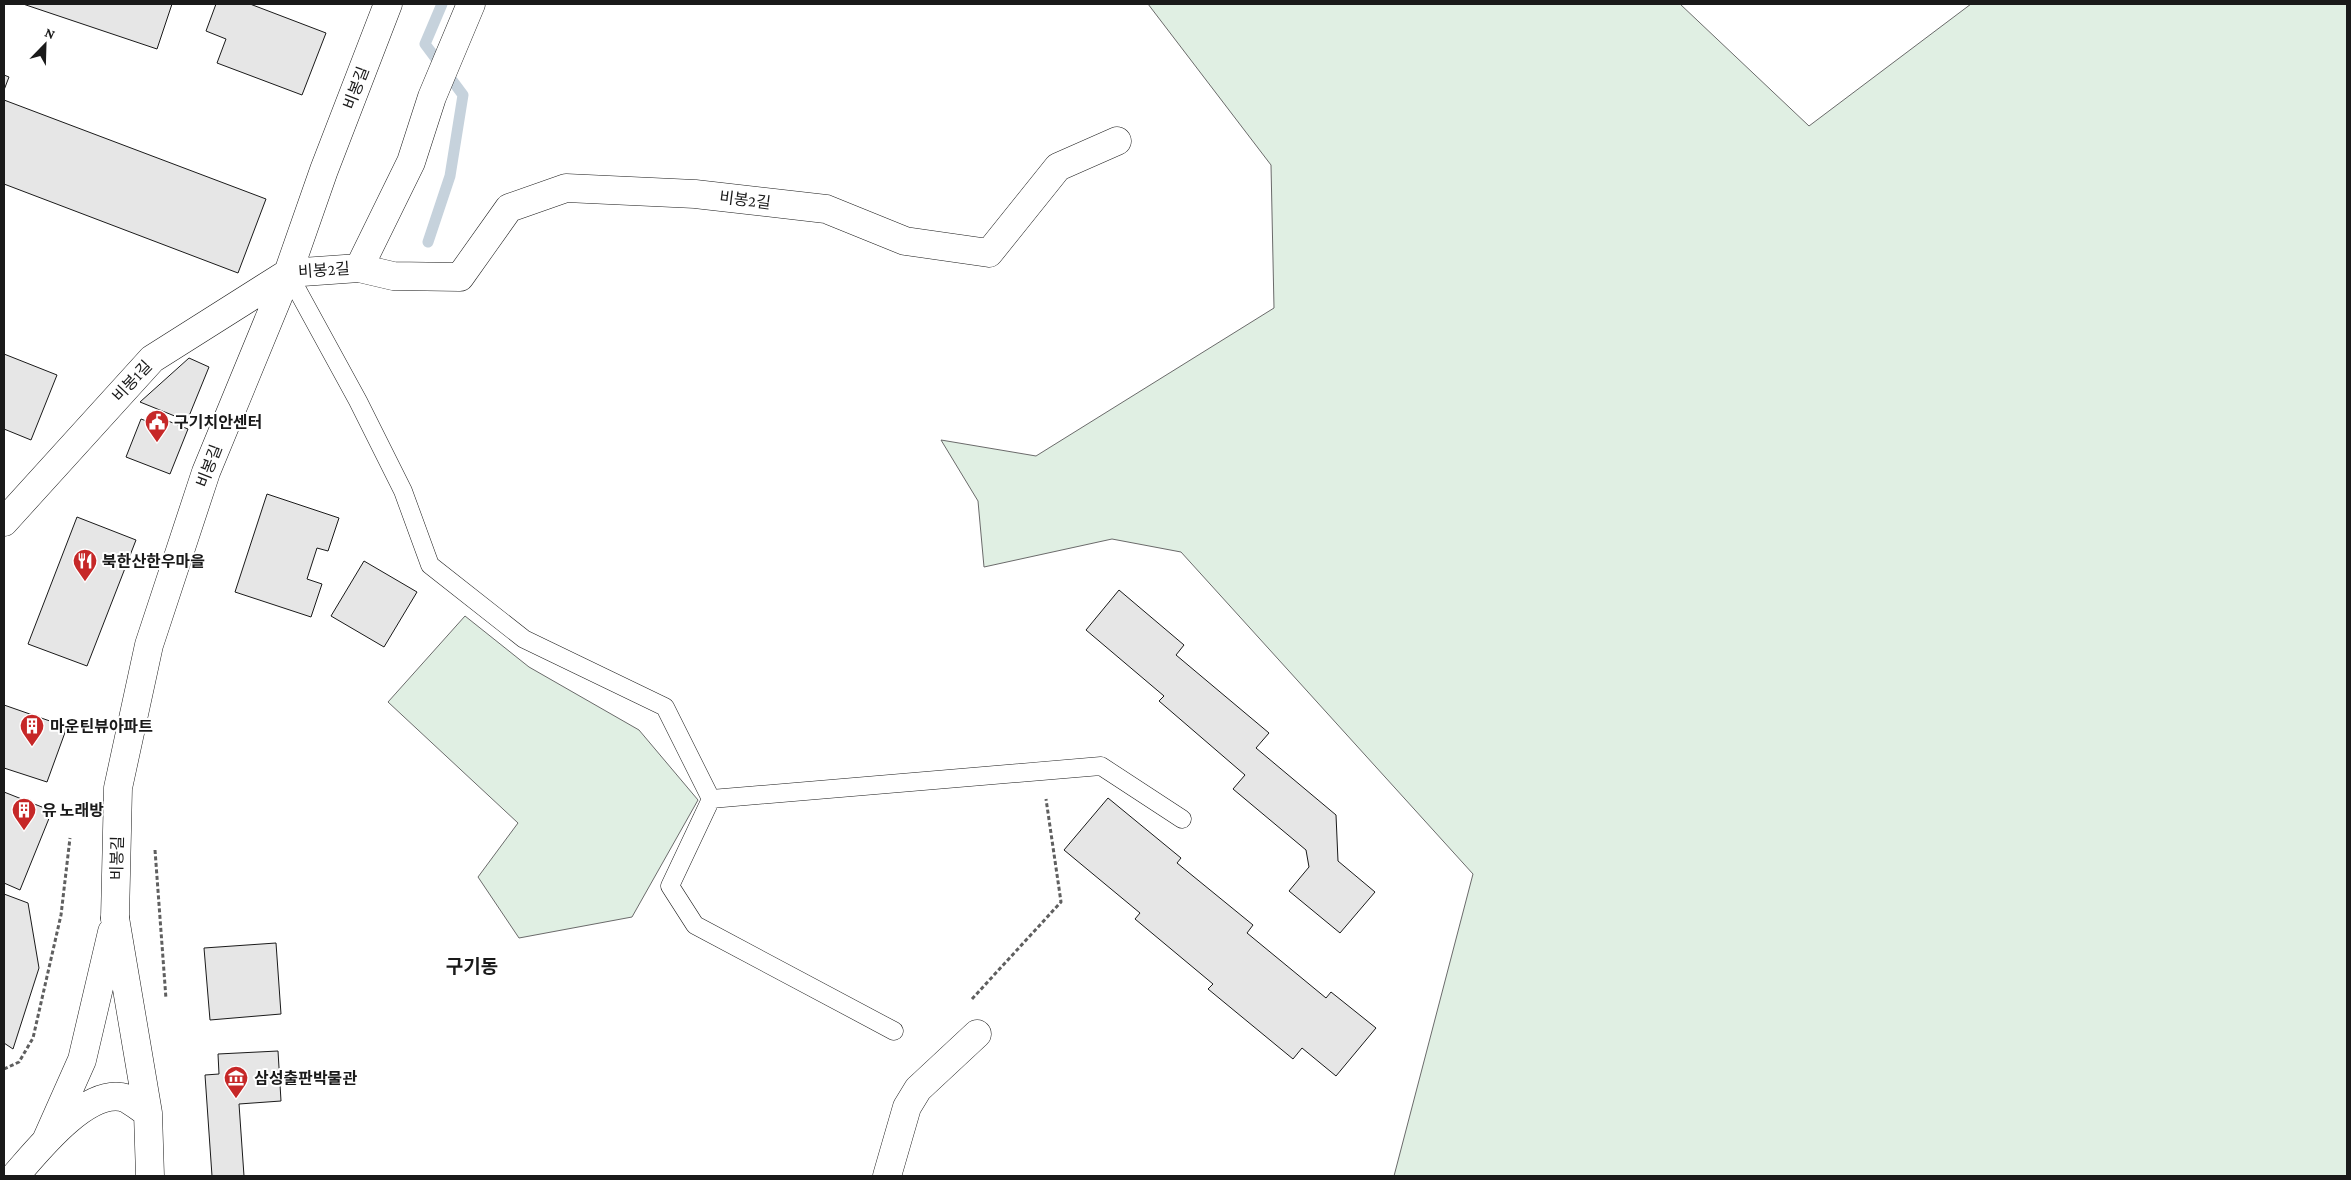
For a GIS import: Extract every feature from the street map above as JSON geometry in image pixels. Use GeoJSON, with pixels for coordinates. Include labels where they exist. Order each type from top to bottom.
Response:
{"type":"FeatureCollection","features":[{"type":"Feature","properties":{"kind":"street","name":"비봉길"},"geometry":{"type":"LineString","coordinates":[[115,918],[118,788],[149,645],[206,472],[288,273],[324,170],[388,4]]}},
{"type":"Feature","properties":{"kind":"street","name":"비봉2길"},"geometry":{"type":"LineString","coordinates":[[359,268],[411,162],[432,97],[471,4]]}},
{"type":"Feature","properties":{"kind":"street","name":"비봉2길"},"geometry":{"type":"LineString","coordinates":[[288,273],[359,268],[393,276],[460,277],[509,208],[566,188],[696,194],[826,209],[905,241],[989,252],[1058,167],[1117,142]]}},
{"type":"Feature","properties":{"kind":"street","name":"비봉1길"},"geometry":{"type":"LineString","coordinates":[[4,522],[152,359],[288,273]]}},
{"type":"Feature","properties":{"kind":"street"},"geometry":{"type":"LineString","coordinates":[[115,918],[148,1113],[150,1176]]}},
{"type":"Feature","properties":{"kind":"street"},"geometry":{"type":"LineString","coordinates":[[46,1141],[82,1060],[115,918]]}},
{"type":"Feature","properties":{"kind":"street"},"geometry":{"type":"LineString","coordinates":[[887,1176],[907,1107],[918,1089],[977,1034]]}},
{"type":"Feature","properties":{"kind":"street"},"geometry":{"type":"LineString","coordinates":[[15,1176],[46,1141],[83,1108],[99,1098],[122,1097],[148,1113]]}},
{"type":"Feature","properties":{"kind":"lane"},"geometry":{"type":"LineString","coordinates":[[288,273],[358,401],[403,491],[430,565],[524,639],[665,707],[711,799]]}},
{"type":"Feature","properties":{"kind":"lane"},"geometry":{"type":"LineString","coordinates":[[711,799],[1101,766],[1182,819]]}},
{"type":"Feature","properties":{"kind":"lane"},"geometry":{"type":"LineString","coordinates":[[711,799],[670,886],[695,925],[894,1031]]}},
{"type":"Feature","properties":{"kind":"path"},"geometry":{"type":"LineString","coordinates":[[970,1002],[1062,902],[1042,771]]}},
{"type":"Feature","properties":{"kind":"path"},"geometry":{"type":"LineString","coordinates":[[4,1069],[19,1062],[33,1038],[61,915],[70,838]]}},
{"type":"Feature","properties":{"kind":"green space"},"geometry":{"type":"Polygon","coordinates":[[[1148,4],[1680,4],[1809,126],[1971,4],[2347,4],[2347,1176],[1394,1176],[1473,874],[1181,552],[1112,539],[984,567],[978,501],[941,440],[1036,456],[1274,308],[1271,165],[1148,4]]]}},
{"type":"Feature","properties":{"kind":"green space"},"geometry":{"type":"Polygon","coordinates":[[[465,616],[529,667],[639,730],[698,800],[632,917],[519,938],[478,877],[518,823],[388,702],[465,616]]]}},
{"type":"Feature","properties":{"kind":"building"},"geometry":{"type":"Polygon","coordinates":[[[23,4],[172,4],[157,49],[23,4]]]}},
{"type":"Feature","properties":{"kind":"building"},"geometry":{"type":"Polygon","coordinates":[[[216,4],[250,4],[326,33],[302,95],[217,63],[226,39],[206,31],[216,4]]]}},
{"type":"Feature","properties":{"kind":"building"},"geometry":{"type":"Polygon","coordinates":[[[4,75],[9,77],[4,90],[4,75]]]}},
{"type":"Feature","properties":{"kind":"building"},"geometry":{"type":"Polygon","coordinates":[[[4,100],[266,199],[238,273],[4,184],[4,100]]]}},
{"type":"Feature","properties":{"kind":"building"},"geometry":{"type":"Polygon","coordinates":[[[4,354],[57,375],[31,440],[4,429],[4,354]]]}},
{"type":"Feature","properties":{"kind":"building"},"geometry":{"type":"Polygon","coordinates":[[[189,358],[209,367],[187,421],[140,402],[189,358]]]}},
{"type":"Feature","properties":{"kind":"building","name":"구기치안센터"},"geometry":{"type":"Polygon","coordinates":[[[141,419],[160,426],[163,419],[188,429],[170,474],[126,457],[141,419]]]}},
{"type":"Feature","properties":{"kind":"building"},"geometry":{"type":"Polygon","coordinates":[[[267,494],[339,518],[328,551],[317,548],[307,579],[322,584],[311,617],[235,592],[267,494]]]}},
{"type":"Feature","properties":{"kind":"building"},"geometry":{"type":"Polygon","coordinates":[[[77,517],[136,540],[87,666],[28,644],[77,517]]]}},
{"type":"Feature","properties":{"kind":"building"},"geometry":{"type":"Polygon","coordinates":[[[364,561],[417,592],[384,647],[331,616],[364,561]]]}},
{"type":"Feature","properties":{"kind":"building"},"geometry":{"type":"Polygon","coordinates":[[[1119,590],[1184,645],[1176,655],[1269,733],[1256,748],[1336,815],[1338,861],[1375,892],[1340,933],[1289,891],[1309,867],[1306,850],[1233,789],[1245,775],[1159,701],[1164,696],[1086,630],[1119,590]]]}},
{"type":"Feature","properties":{"kind":"building","name":"마운틴뷰아파트"},"geometry":{"type":"Polygon","coordinates":[[[4,705],[67,727],[47,782],[4,768],[4,705]]]}},
{"type":"Feature","properties":{"kind":"building","name":"유 노래방"},"geometry":{"type":"Polygon","coordinates":[[[4,792],[52,811],[20,890],[4,883],[4,792]]]}},
{"type":"Feature","properties":{"kind":"building"},"geometry":{"type":"Polygon","coordinates":[[[1108,798],[1181,858],[1177,863],[1253,925],[1247,933],[1326,998],[1331,992],[1376,1028],[1336,1076],[1302,1048],[1293,1059],[1208,989],[1213,984],[1135,919],[1140,913],[1064,850],[1108,798]]]}},
{"type":"Feature","properties":{"kind":"building"},"geometry":{"type":"Polygon","coordinates":[[[4,894],[28,903],[39,968],[13,1049],[4,1043],[4,894]]]}},
{"type":"Feature","properties":{"kind":"building"},"geometry":{"type":"Polygon","coordinates":[[[276,943],[281,1014],[210,1020],[204,948],[276,943]]]}},
{"type":"Feature","properties":{"kind":"building"},"geometry":{"type":"Polygon","coordinates":[[[278,1051],[281,1101],[239,1104],[244,1176],[212,1176],[205,1075],[219,1074],[218,1054],[278,1051]]]}},
{"type":"Feature","properties":{"kind":"waterway"},"geometry":{"type":"LineString","coordinates":[[428,242],[450,176],[463,95],[425,44],[442,4]]}},
{"type":"Feature","properties":{"kind":"place","name":"구기치안센터"},"geometry":{"type":"Point","coordinates":[157,443]}},
{"type":"Feature","properties":{"kind":"place","name":"북한산한우마을"},"geometry":{"type":"Point","coordinates":[85,582]}},
{"type":"Feature","properties":{"kind":"place","name":"마운틴뷰아파트"},"geometry":{"type":"Point","coordinates":[32,747]}},
{"type":"Feature","properties":{"kind":"place","name":"유 노래방"},"geometry":{"type":"Point","coordinates":[24,831]}},
{"type":"Feature","properties":{"kind":"place","name":"삼성출판박물관"},"geometry":{"type":"Point","coordinates":[236,1099]}},
{"type":"Feature","properties":{"kind":"district","name":"구기동"},"geometry":{"type":"Point","coordinates":[472,966]}}]}
